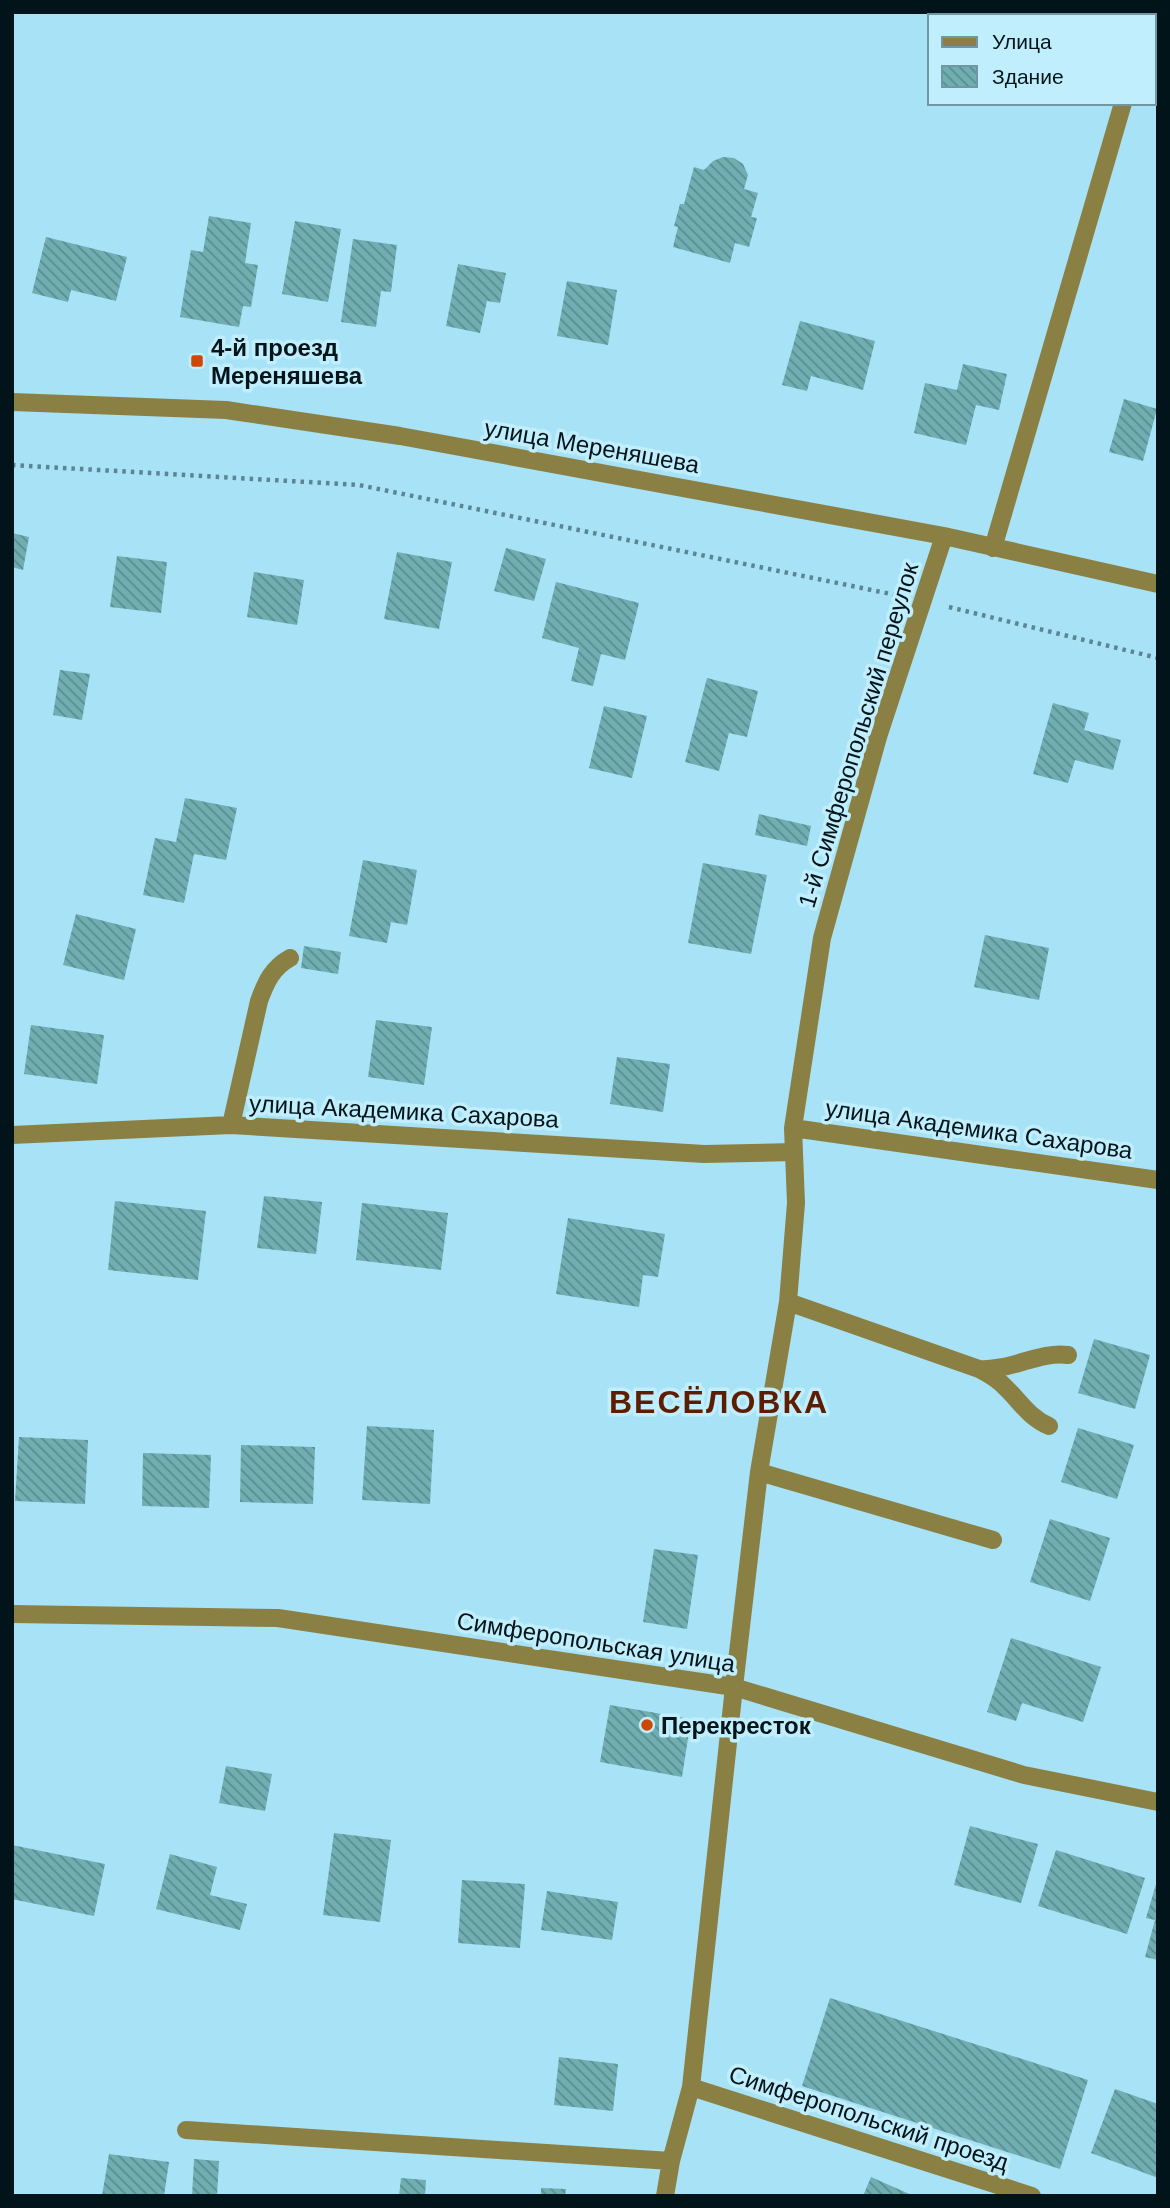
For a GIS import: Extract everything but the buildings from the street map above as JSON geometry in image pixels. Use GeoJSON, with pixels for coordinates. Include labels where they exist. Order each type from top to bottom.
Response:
{"type":"FeatureCollection","features":[{"type":"Feature","properties":{"kind":"street"},"geometry":{"type":"LineString","coordinates":[[993,548],[1122,105]]}},
{"type":"Feature","properties":{"kind":"street","name":"улица Мереняшева"},"geometry":{"type":"LineString","coordinates":[[12,402],[226,410],[400,436],[944,536],[1158,584]]}},
{"type":"Feature","properties":{"kind":"street","name":"1-й Симферопольский переулок"},"geometry":{"type":"LineString","coordinates":[[665,2196],[671,2161],[691,2087],[759,1472],[788,1301],[796,1203],[793,1128],[822,938],[878,737],[944,536]]}},
{"type":"Feature","properties":{"kind":"street"},"geometry":{"type":"LineString","coordinates":[[231,1125],[265,983],[281,963],[290,958]]}},
{"type":"Feature","properties":{"kind":"street","name":"улица Академика Сахарова"},"geometry":{"type":"LineString","coordinates":[[12,1135],[231,1125],[704,1154],[794,1152]]}},
{"type":"Feature","properties":{"kind":"street","name":"улица Академика Сахарова"},"geometry":{"type":"LineString","coordinates":[[793,1128],[1158,1180]]}},
{"type":"Feature","properties":{"kind":"street"},"geometry":{"type":"LineString","coordinates":[[788,1301],[979,1369],[993,1376],[1038,1422],[1049,1426]]}},
{"type":"Feature","properties":{"kind":"street"},"geometry":{"type":"LineString","coordinates":[[979,1369],[1004,1368],[1057,1354],[1068,1356]]}},
{"type":"Feature","properties":{"kind":"street"},"geometry":{"type":"LineString","coordinates":[[759,1472],[992,1540]]}},
{"type":"Feature","properties":{"kind":"street","name":"Симферопольская улица"},"geometry":{"type":"LineString","coordinates":[[12,1614],[278,1618],[734,1687],[1024,1775],[1158,1802]]}},
{"type":"Feature","properties":{"kind":"street","name":"Симферопольский проезд"},"geometry":{"type":"LineString","coordinates":[[691,2087],[1031,2196]]}},
{"type":"Feature","properties":{"kind":"street"},"geometry":{"type":"LineString","coordinates":[[186,2130],[671,2161]]}},
{"type":"Feature","properties":{"kind":"path"},"geometry":{"type":"LineString","coordinates":[[12,465],[359,485],[923,600],[1158,658]]}},
{"type":"Feature","properties":{"kind":"place","name":"4-й проезд Мереняшева"},"geometry":{"type":"Point","coordinates":[197,361]}},
{"type":"Feature","properties":{"kind":"place","name":"Перекресток"},"geometry":{"type":"Point","coordinates":[647,1725]}},
{"type":"Feature","properties":{"kind":"district","name":"ВЕСЁЛОВКА"},"geometry":{"type":"Point","coordinates":[719,1402]}}]}
